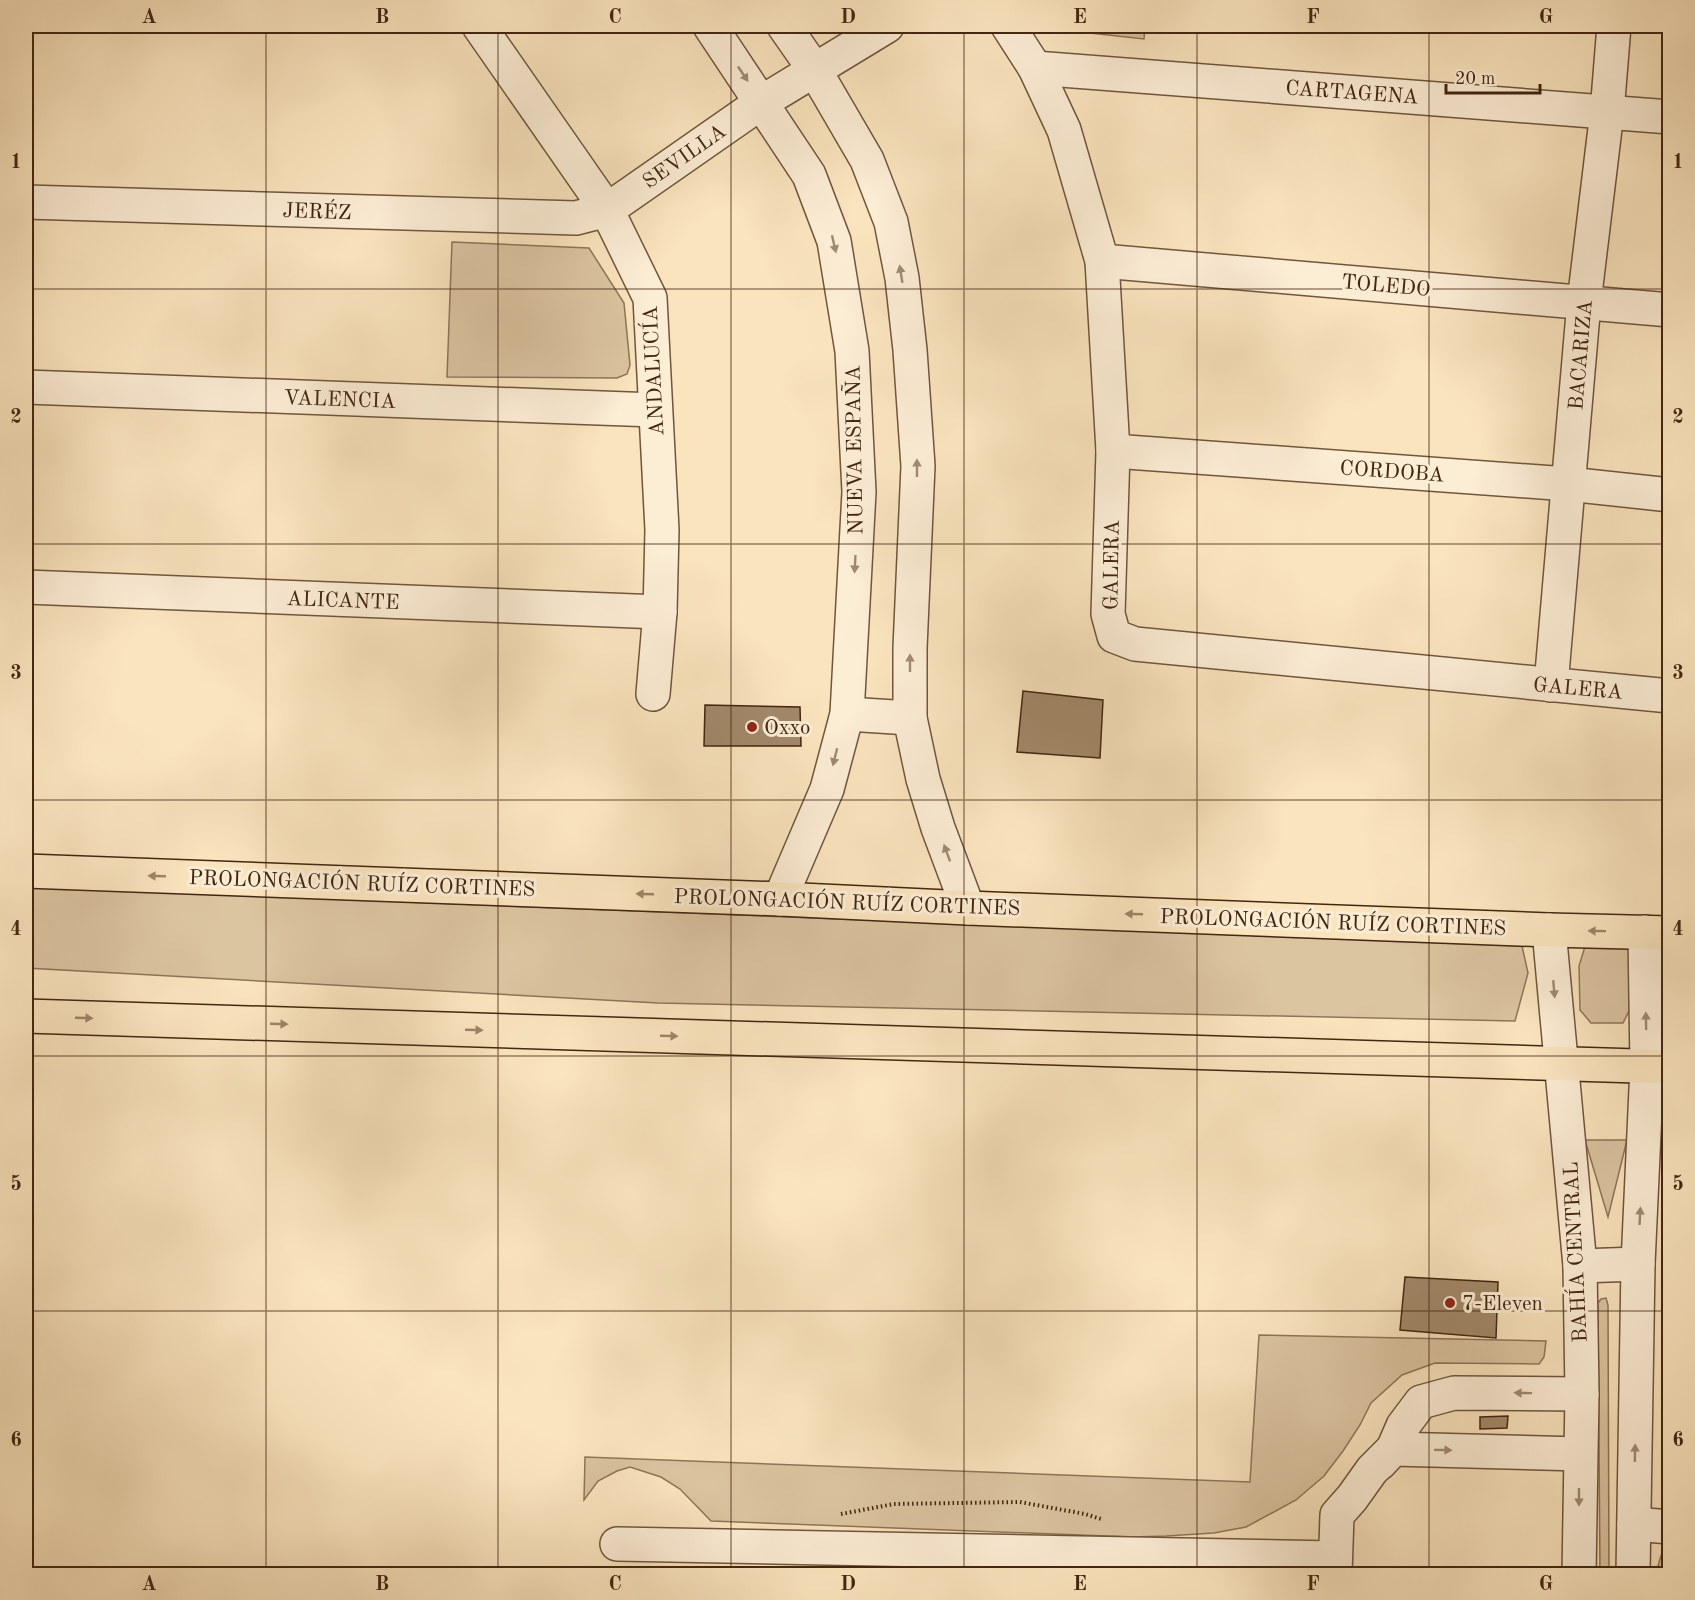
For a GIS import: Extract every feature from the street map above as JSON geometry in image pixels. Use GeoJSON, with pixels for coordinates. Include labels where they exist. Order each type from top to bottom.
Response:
{"type":"FeatureCollection","features":[{"type":"Feature","properties":{"kind":"main road","name":"PROLONGACIÓN RUÍZ CORTINES"},"geometry":{"type":"LineString","coordinates":[[26,871],[1549,930],[1657,932]]}},
{"type":"Feature","properties":{"kind":"main road"},"geometry":{"type":"LineString","coordinates":[[26,1016],[1658,1067]]}},
{"type":"Feature","properties":{"kind":"street","name":"ANDALUCÍA"},"geometry":{"type":"LineString","coordinates":[[479,26],[607,210],[650,298],[662,530],[660,612],[653,694]]}},
{"type":"Feature","properties":{"kind":"street","name":"NUEVA ESPAÑA"},"geometry":{"type":"LineString","coordinates":[[710,26],[809,175],[834,241],[852,351],[859,492],[847,714],[827,789],[780,899]]}},
{"type":"Feature","properties":{"kind":"street"},"geometry":{"type":"LineString","coordinates":[[784,26],[814,69],[867,160],[891,222],[902,278],[910,350],[918,466],[910,648],[910,718],[923,779],[938,828],[968,908]]}},
{"type":"Feature","properties":{"kind":"street","name":"SEVILLA"},"geometry":{"type":"LineString","coordinates":[[607,210],[762,102],[887,26]]}},
{"type":"Feature","properties":{"kind":"street","name":"GALERA"},"geometry":{"type":"LineString","coordinates":[[1008,26],[1035,68],[1064,130],[1102,261],[1113,451],[1108,614],[1114,636],[1135,644],[1670,696]]}},
{"type":"Feature","properties":{"kind":"street","name":"BACARIZA"},"geometry":{"type":"LineString","coordinates":[[1551,685],[1584,302],[1607,112],[1614,26]]}},
{"type":"Feature","properties":{"kind":"street","name":"CARTAGENA"},"geometry":{"type":"LineString","coordinates":[[1035,68],[1670,117]]}},
{"type":"Feature","properties":{"kind":"street","name":"JERÉZ"},"geometry":{"type":"LineString","coordinates":[[26,202],[576,218],[607,210]]}},
{"type":"Feature","properties":{"kind":"street","name":"TOLEDO"},"geometry":{"type":"LineString","coordinates":[[1102,261],[1670,310]]}},
{"type":"Feature","properties":{"kind":"street","name":"VALENCIA"},"geometry":{"type":"LineString","coordinates":[[26,387],[655,410]]}},
{"type":"Feature","properties":{"kind":"street","name":"CORDOBA"},"geometry":{"type":"LineString","coordinates":[[1113,451],[1568,484],[1670,495]]}},
{"type":"Feature","properties":{"kind":"street","name":"ALICANTE"},"geometry":{"type":"LineString","coordinates":[[26,587],[660,612]]}},
{"type":"Feature","properties":{"kind":"street"},"geometry":{"type":"LineString","coordinates":[[847,714],[910,718]]}},
{"type":"Feature","properties":{"kind":"street","name":"BAHÍA CENTRAL"},"geometry":{"type":"LineString","coordinates":[[1549,930],[1580,1266],[1582,1394],[1579,1575]]}},
{"type":"Feature","properties":{"kind":"street"},"geometry":{"type":"LineString","coordinates":[[1633,1575],[1638,1264],[1658,1067],[1657,932]]}},
{"type":"Feature","properties":{"kind":"street"},"geometry":{"type":"LineString","coordinates":[[1580,1266],[1638,1264]]}},
{"type":"Feature","properties":{"kind":"street"},"geometry":{"type":"LineString","coordinates":[[616,1544],[1335,1566],[1337,1515],[1383,1460],[1421,1401],[1454,1393],[1582,1394]]}},
{"type":"Feature","properties":{"kind":"street"},"geometry":{"type":"LineString","coordinates":[[1383,1460],[1580,1454]]}},
{"type":"Feature","properties":{"kind":"street"},"geometry":{"type":"LineString","coordinates":[[1634,1524],[1670,1527]]}},
{"type":"Feature","properties":{"kind":"path"},"geometry":{"type":"LineString","coordinates":[[834,1515],[894,1504],[1020,1502],[1102,1519]]}},
{"type":"Feature","properties":{"kind":"shaded area"},"geometry":{"type":"Polygon","coordinates":[[[1043,26],[1145,26],[1144,39],[1043,26]]]}},
{"type":"Feature","properties":{"kind":"shaded area"},"geometry":{"type":"Polygon","coordinates":[[[452,242],[589,248],[624,303],[630,365],[627,374],[617,378],[447,377],[452,242]]]}},
{"type":"Feature","properties":{"kind":"shaded area"},"geometry":{"type":"Polygon","coordinates":[[[26,887],[1522,946],[1528,973],[1515,1021],[658,1003],[26,968],[26,887]]]}},
{"type":"Feature","properties":{"kind":"shaded area"},"geometry":{"type":"Polygon","coordinates":[[[1586,943],[1610,943],[1634,951],[1629,1011],[1623,1023],[1591,1023],[1580,1010],[1579,966],[1586,943]]]}},
{"type":"Feature","properties":{"kind":"shaded area"},"geometry":{"type":"Polygon","coordinates":[[[1669,965],[1669,1014],[1664,972],[1669,965]]]}},
{"type":"Feature","properties":{"kind":"shaded area"},"geometry":{"type":"Polygon","coordinates":[[[1585,1140],[1627,1140],[1608,1217],[1585,1140]]]}},
{"type":"Feature","properties":{"kind":"shaded area"},"geometry":{"type":"Polygon","coordinates":[[[1606,1298],[1608,1305],[1609,1574],[1600,1574],[1598,1303],[1601,1299],[1606,1298]]]}},
{"type":"Feature","properties":{"kind":"shaded area"},"geometry":{"type":"Polygon","coordinates":[[[1259,1335],[1546,1341],[1544,1357],[1539,1364],[1435,1363],[1402,1375],[1371,1403],[1360,1425],[1324,1476],[1296,1500],[1246,1527],[1214,1533],[1133,1537],[711,1521],[680,1489],[661,1477],[630,1467],[598,1481],[584,1500],[585,1457],[1250,1482],[1259,1335]]]}},
{"type":"Feature","properties":{"kind":"shaded area"},"geometry":{"type":"Polygon","coordinates":[[[1663,1549],[1669,1549],[1669,1574],[1658,1566],[1663,1549]]]}},
{"type":"Feature","properties":{"kind":"building"},"geometry":{"type":"Polygon","coordinates":[[[1023,691],[1103,700],[1100,758],[1017,752],[1023,691]]]}},
{"type":"Feature","properties":{"kind":"building","name":"Oxxo"},"geometry":{"type":"Polygon","coordinates":[[[705,705],[800,707],[801,746],[704,746],[705,705]]]}},
{"type":"Feature","properties":{"kind":"building","name":"7-Eleven"},"geometry":{"type":"Polygon","coordinates":[[[1405,1277],[1498,1282],[1496,1338],[1400,1330],[1405,1277]]]}},
{"type":"Feature","properties":{"kind":"building"},"geometry":{"type":"Polygon","coordinates":[[[1508,1416],[1507,1428],[1480,1429],[1480,1417],[1508,1416]]]}},
{"type":"Feature","properties":{"kind":"place","name":"Oxxo"},"geometry":{"type":"Point","coordinates":[752,727]}},
{"type":"Feature","properties":{"kind":"place","name":"7-Eleven"},"geometry":{"type":"Point","coordinates":[1450,1303]}}]}
